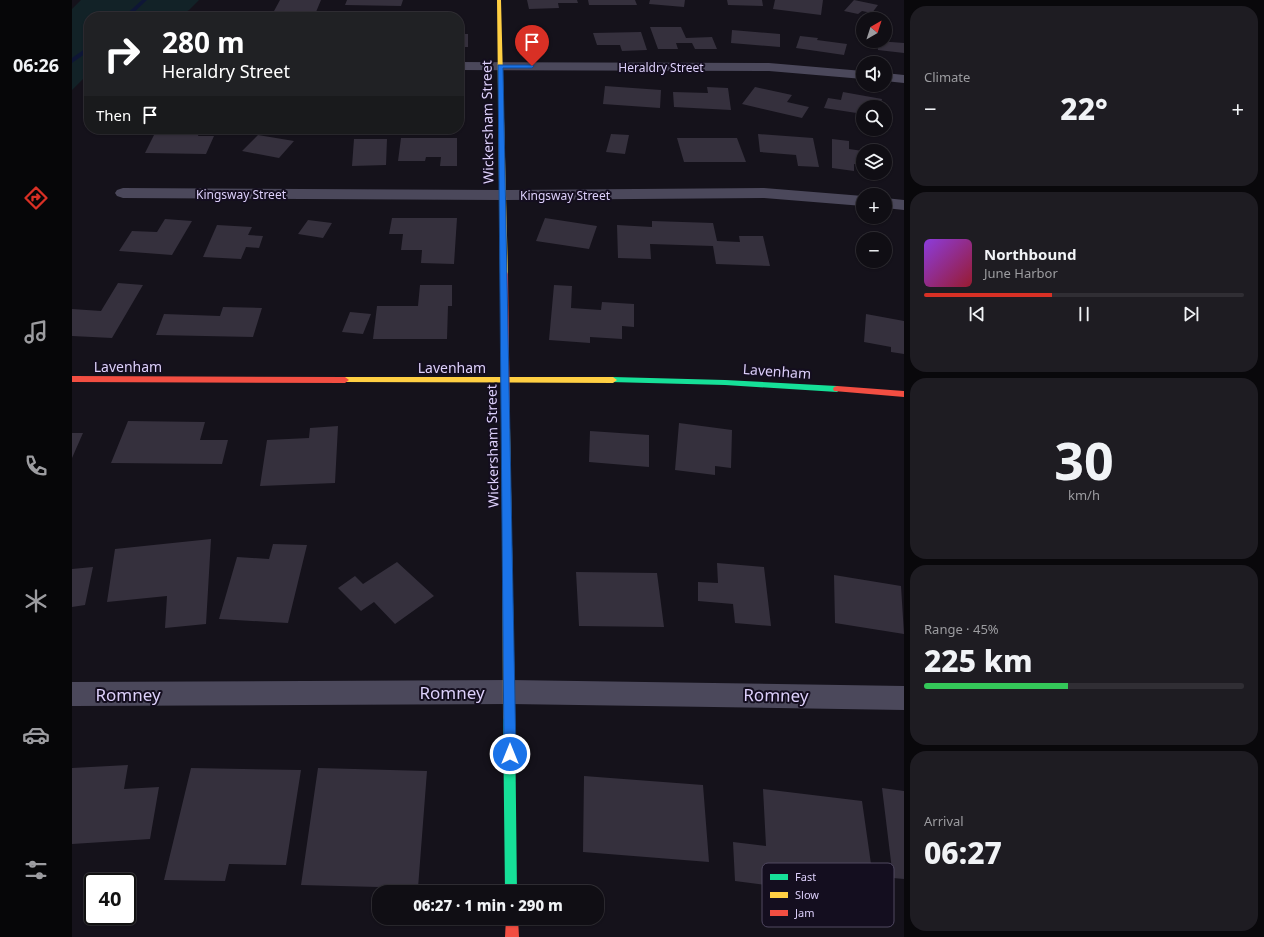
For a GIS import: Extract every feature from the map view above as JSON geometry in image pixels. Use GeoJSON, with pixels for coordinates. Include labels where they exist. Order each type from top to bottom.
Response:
{"type":"FeatureCollection","features":[{"type":"Feature","properties":{"kind":"street","name":"Wickersham Street"},"geometry":{"type":"LineString","coordinates":[[499,0],[501,195],[506,382],[511,885]]}},
{"type":"Feature","properties":{"kind":"street","name":"Heraldry Street"},"geometry":{"type":"LineString","coordinates":[[464,66],[763,67],[856,74]]}},
{"type":"Feature","properties":{"kind":"street"},"geometry":{"type":"LineString","coordinates":[[892,78],[904,79]]}},
{"type":"Feature","properties":{"kind":"street","name":"Kingsway Street"},"geometry":{"type":"LineString","coordinates":[[123,194],[501,195],[764,193],[856,200]]}},
{"type":"Feature","properties":{"kind":"street"},"geometry":{"type":"LineString","coordinates":[[892,204],[904,205]]}},
{"type":"Feature","properties":{"kind":"street","name":"Lavenham"},"geometry":{"type":"LineString","coordinates":[[72,380],[506,382],[684,380],[756,383],[904,394]]}},
{"type":"Feature","properties":{"kind":"street","name":"Romney"},"geometry":{"type":"LineString","coordinates":[[72,694],[510,692],[904,698]]}},
{"type":"Feature","properties":{"kind":"street"},"geometry":{"type":"LineString","coordinates":[[512,925],[512,937]]}},
{"type":"Feature","properties":{"kind":"shaded area"},"geometry":{"type":"Polygon","coordinates":[[[81,0],[199,0],[186,12],[84,12],[84,78],[72,90],[72,9],[81,0]]]}},
{"type":"Feature","properties":{"kind":"building"},"geometry":{"type":"Polygon","coordinates":[[[280,0],[321,0],[316,12],[274,11],[280,0]]]}},
{"type":"Feature","properties":{"kind":"building"},"geometry":{"type":"Polygon","coordinates":[[[347,0],[403,0],[401,6],[345,5],[347,0]]]}},
{"type":"Feature","properties":{"kind":"building"},"geometry":{"type":"Polygon","coordinates":[[[527,0],[577,0],[578,3],[558,3],[559,8],[529,9],[527,0]]]}},
{"type":"Feature","properties":{"kind":"building"},"geometry":{"type":"Polygon","coordinates":[[[588,0],[635,0],[637,5],[589,5],[588,0]]]}},
{"type":"Feature","properties":{"kind":"building"},"geometry":{"type":"Polygon","coordinates":[[[650,0],[685,0],[684,7],[649,4],[650,0]]]}},
{"type":"Feature","properties":{"kind":"building"},"geometry":{"type":"Polygon","coordinates":[[[727,0],[762,0],[763,6],[728,5],[727,0]]]}},
{"type":"Feature","properties":{"kind":"building"},"geometry":{"type":"Polygon","coordinates":[[[775,0],[823,0],[821,15],[773,9],[775,0]]]}},
{"type":"Feature","properties":{"kind":"building"},"geometry":{"type":"Polygon","coordinates":[[[854,0],[878,5],[873,12],[862,11],[856,12],[856,14],[844,11],[854,0]]]}},
{"type":"Feature","properties":{"kind":"building"},"geometry":{"type":"Polygon","coordinates":[[[650,27],[681,27],[686,38],[712,37],[717,49],[695,49],[692,43],[676,43],[678,49],[658,49],[650,27]]]}},
{"type":"Feature","properties":{"kind":"building"},"geometry":{"type":"Polygon","coordinates":[[[732,30],[780,34],[780,47],[731,43],[732,30]]]}},
{"type":"Feature","properties":{"kind":"building"},"geometry":{"type":"Polygon","coordinates":[[[641,32],[647,50],[622,51],[620,45],[597,45],[593,33],[641,32]]]}},
{"type":"Feature","properties":{"kind":"building"},"geometry":{"type":"Polygon","coordinates":[[[464,34],[468,34],[468,47],[464,47],[464,34]]]}},
{"type":"Feature","properties":{"kind":"building"},"geometry":{"type":"Polygon","coordinates":[[[800,36],[847,44],[844,55],[796,48],[800,36]]]}},
{"type":"Feature","properties":{"kind":"building"},"geometry":{"type":"Polygon","coordinates":[[[892,42],[904,43],[904,53],[878,50],[878,48],[892,48],[892,42]]]}},
{"type":"Feature","properties":{"kind":"building"},"geometry":{"type":"Polygon","coordinates":[[[605,86],[661,90],[660,108],[603,104],[605,86]]]}},
{"type":"Feature","properties":{"kind":"building"},"geometry":{"type":"Polygon","coordinates":[[[707,87],[728,88],[731,110],[674,107],[673,92],[708,93],[707,87]]]}},
{"type":"Feature","properties":{"kind":"building"},"geometry":{"type":"Polygon","coordinates":[[[755,87],[792,95],[787,102],[809,107],[802,118],[742,104],[755,87]]]}},
{"type":"Feature","properties":{"kind":"building"},"geometry":{"type":"Polygon","coordinates":[[[843,92],[882,99],[856,100],[856,113],[824,108],[828,98],[841,100],[843,92]]]}},
{"type":"Feature","properties":{"kind":"building"},"geometry":{"type":"Polygon","coordinates":[[[154,134],[199,134],[198,136],[214,136],[206,154],[145,153],[154,134]]]}},
{"type":"Feature","properties":{"kind":"building"},"geometry":{"type":"Polygon","coordinates":[[[611,134],[629,135],[625,154],[606,152],[611,134]]]}},
{"type":"Feature","properties":{"kind":"building"},"geometry":{"type":"Polygon","coordinates":[[[758,134],[813,138],[819,167],[798,166],[796,155],[760,152],[758,134]]]}},
{"type":"Feature","properties":{"kind":"building"},"geometry":{"type":"Polygon","coordinates":[[[258,135],[294,141],[279,158],[242,151],[258,135]]]}},
{"type":"Feature","properties":{"kind":"building"},"geometry":{"type":"Polygon","coordinates":[[[401,138],[457,138],[457,166],[440,166],[441,157],[426,157],[425,161],[398,161],[401,138]]]}},
{"type":"Feature","properties":{"kind":"building"},"geometry":{"type":"Polygon","coordinates":[[[677,138],[737,138],[746,162],[684,162],[677,138]]]}},
{"type":"Feature","properties":{"kind":"building"},"geometry":{"type":"Polygon","coordinates":[[[354,139],[387,139],[386,165],[352,166],[354,139]]]}},
{"type":"Feature","properties":{"kind":"building"},"geometry":{"type":"Polygon","coordinates":[[[832,139],[849,141],[849,149],[856,150],[856,164],[854,164],[854,171],[832,168],[832,139]]]}},
{"type":"Feature","properties":{"kind":"building"},"geometry":{"type":"Polygon","coordinates":[[[392,218],[457,218],[454,264],[421,263],[422,250],[401,250],[403,234],[389,234],[392,218]]]}},
{"type":"Feature","properties":{"kind":"building"},"geometry":{"type":"Polygon","coordinates":[[[545,218],[597,226],[589,249],[536,241],[545,218]]]}},
{"type":"Feature","properties":{"kind":"building"},"geometry":{"type":"Polygon","coordinates":[[[165,219],[192,221],[172,255],[119,251],[132,231],[157,232],[165,219]]]}},
{"type":"Feature","properties":{"kind":"building"},"geometry":{"type":"Polygon","coordinates":[[[308,220],[332,223],[323,238],[298,234],[308,220]]]}},
{"type":"Feature","properties":{"kind":"building"},"geometry":{"type":"Polygon","coordinates":[[[652,221],[713,223],[717,241],[740,242],[739,236],[763,236],[770,266],[716,264],[713,246],[650,244],[651,259],[618,258],[617,225],[652,227],[652,221]]]}},
{"type":"Feature","properties":{"kind":"building"},"geometry":{"type":"Polygon","coordinates":[[[217,225],[252,227],[248,235],[263,236],[259,248],[246,247],[241,259],[203,257],[217,225]]]}},
{"type":"Feature","properties":{"kind":"building"},"geometry":{"type":"Polygon","coordinates":[[[118,283],[143,285],[112,338],[72,336],[72,309],[101,311],[118,283]]]}},
{"type":"Feature","properties":{"kind":"building"},"geometry":{"type":"Polygon","coordinates":[[[420,285],[452,285],[452,306],[448,306],[447,339],[373,339],[377,306],[418,306],[420,285]]]}},
{"type":"Feature","properties":{"kind":"building"},"geometry":{"type":"Polygon","coordinates":[[[554,285],[572,286],[571,308],[601,310],[602,302],[634,304],[634,327],[622,326],[622,339],[590,337],[590,343],[549,340],[554,285]]]}},
{"type":"Feature","properties":{"kind":"building"},"geometry":{"type":"Polygon","coordinates":[[[223,307],[262,308],[253,337],[156,335],[164,314],[220,316],[223,307]]]}},
{"type":"Feature","properties":{"kind":"building"},"geometry":{"type":"Polygon","coordinates":[[[350,312],[371,314],[363,334],[342,332],[350,312]]]}},
{"type":"Feature","properties":{"kind":"building"},"geometry":{"type":"Polygon","coordinates":[[[866,314],[904,321],[904,354],[891,352],[891,347],[864,342],[866,314]]]}},
{"type":"Feature","properties":{"kind":"building"},"geometry":{"type":"Polygon","coordinates":[[[128,421],[205,422],[200,440],[228,440],[222,464],[111,463],[128,421]]]}},
{"type":"Feature","properties":{"kind":"building"},"geometry":{"type":"Polygon","coordinates":[[[679,423],[732,430],[731,468],[715,466],[715,475],[675,470],[679,423]]]}},
{"type":"Feature","properties":{"kind":"building"},"geometry":{"type":"Polygon","coordinates":[[[338,426],[335,483],[260,486],[267,440],[309,438],[310,428],[338,426]]]}},
{"type":"Feature","properties":{"kind":"building"},"geometry":{"type":"Polygon","coordinates":[[[590,431],[649,435],[649,467],[589,462],[590,431]]]}},
{"type":"Feature","properties":{"kind":"building"},"geometry":{"type":"Polygon","coordinates":[[[72,433],[83,433],[72,458],[72,433]]]}},
{"type":"Feature","properties":{"kind":"building"},"geometry":{"type":"Polygon","coordinates":[[[211,539],[206,624],[165,628],[167,596],[107,602],[115,549],[211,539]]]}},
{"type":"Feature","properties":{"kind":"building"},"geometry":{"type":"Polygon","coordinates":[[[273,544],[307,545],[288,623],[219,619],[237,557],[269,559],[273,544]]]}},
{"type":"Feature","properties":{"kind":"building"},"geometry":{"type":"Polygon","coordinates":[[[397,562],[434,596],[395,624],[374,602],[361,611],[338,588],[355,576],[363,584],[397,562]]]}},
{"type":"Feature","properties":{"kind":"building"},"geometry":{"type":"Polygon","coordinates":[[[717,563],[764,567],[771,626],[735,623],[733,604],[698,601],[698,582],[718,583],[717,563]]]}},
{"type":"Feature","properties":{"kind":"building"},"geometry":{"type":"Polygon","coordinates":[[[93,567],[85,605],[72,607],[72,569],[93,567]]]}},
{"type":"Feature","properties":{"kind":"building"},"geometry":{"type":"Polygon","coordinates":[[[576,572],[657,573],[664,627],[579,626],[576,572]]]}},
{"type":"Feature","properties":{"kind":"building"},"geometry":{"type":"Polygon","coordinates":[[[834,575],[901,586],[904,634],[835,623],[834,575]]]}},
{"type":"Feature","properties":{"kind":"building"},"geometry":{"type":"Polygon","coordinates":[[[128,765],[124,789],[159,787],[150,839],[72,844],[72,768],[128,765]]]}},
{"type":"Feature","properties":{"kind":"building"},"geometry":{"type":"Polygon","coordinates":[[[191,768],[301,770],[286,865],[229,864],[225,881],[164,880],[191,768]]]}},
{"type":"Feature","properties":{"kind":"building"},"geometry":{"type":"Polygon","coordinates":[[[318,768],[427,771],[418,885],[372,885],[372,887],[301,885],[318,768]]]}},
{"type":"Feature","properties":{"kind":"building"},"geometry":{"type":"Polygon","coordinates":[[[584,776],[703,785],[709,862],[583,852],[584,776]]]}},
{"type":"Feature","properties":{"kind":"building"},"geometry":{"type":"Polygon","coordinates":[[[882,788],[904,791],[904,879],[894,878],[894,863],[891,863],[882,788]]]}},
{"type":"Feature","properties":{"kind":"building"},"geometry":{"type":"Polygon","coordinates":[[[763,789],[862,801],[871,863],[762,863],[762,884],[735,881],[733,842],[766,846],[763,789]]]}},
{"type":"Feature","properties":{"kind":"waterway"},"geometry":{"type":"LineString","coordinates":[[132,12],[145,0]]}},
{"type":"Feature","properties":{"kind":"waterway"},"geometry":{"type":"LineString","coordinates":[[72,61],[84,52]]}},
{"type":"Feature","properties":{"kind":"traffic: fast"},"geometry":{"type":"LineString","coordinates":[[613,380],[725,382],[837,389]]}},
{"type":"Feature","properties":{"kind":"traffic: fast"},"geometry":{"type":"LineString","coordinates":[[509,718],[511,885]]}},
{"type":"Feature","properties":{"kind":"traffic: slow"},"geometry":{"type":"LineString","coordinates":[[499,0],[504,274]]}},
{"type":"Feature","properties":{"kind":"traffic: slow"},"geometry":{"type":"LineString","coordinates":[[345,380],[613,380]]}},
{"type":"Feature","properties":{"kind":"traffic: slow"},"geometry":{"type":"LineString","coordinates":[[506,428],[509,718]]}},
{"type":"Feature","properties":{"kind":"traffic: jam"},"geometry":{"type":"LineString","coordinates":[[504,274],[506,428]]}},
{"type":"Feature","properties":{"kind":"traffic: jam"},"geometry":{"type":"LineString","coordinates":[[72,379],[345,380]]}},
{"type":"Feature","properties":{"kind":"traffic: jam"},"geometry":{"type":"LineString","coordinates":[[837,389],[904,394]]}},
{"type":"Feature","properties":{"kind":"traffic: jam"},"geometry":{"type":"LineString","coordinates":[[512,925],[512,937]]}},
{"type":"Feature","properties":{"kind":"route"},"geometry":{"type":"LineString","coordinates":[[510,754],[506,382],[501,195],[500,66],[532,66]]}}]}
